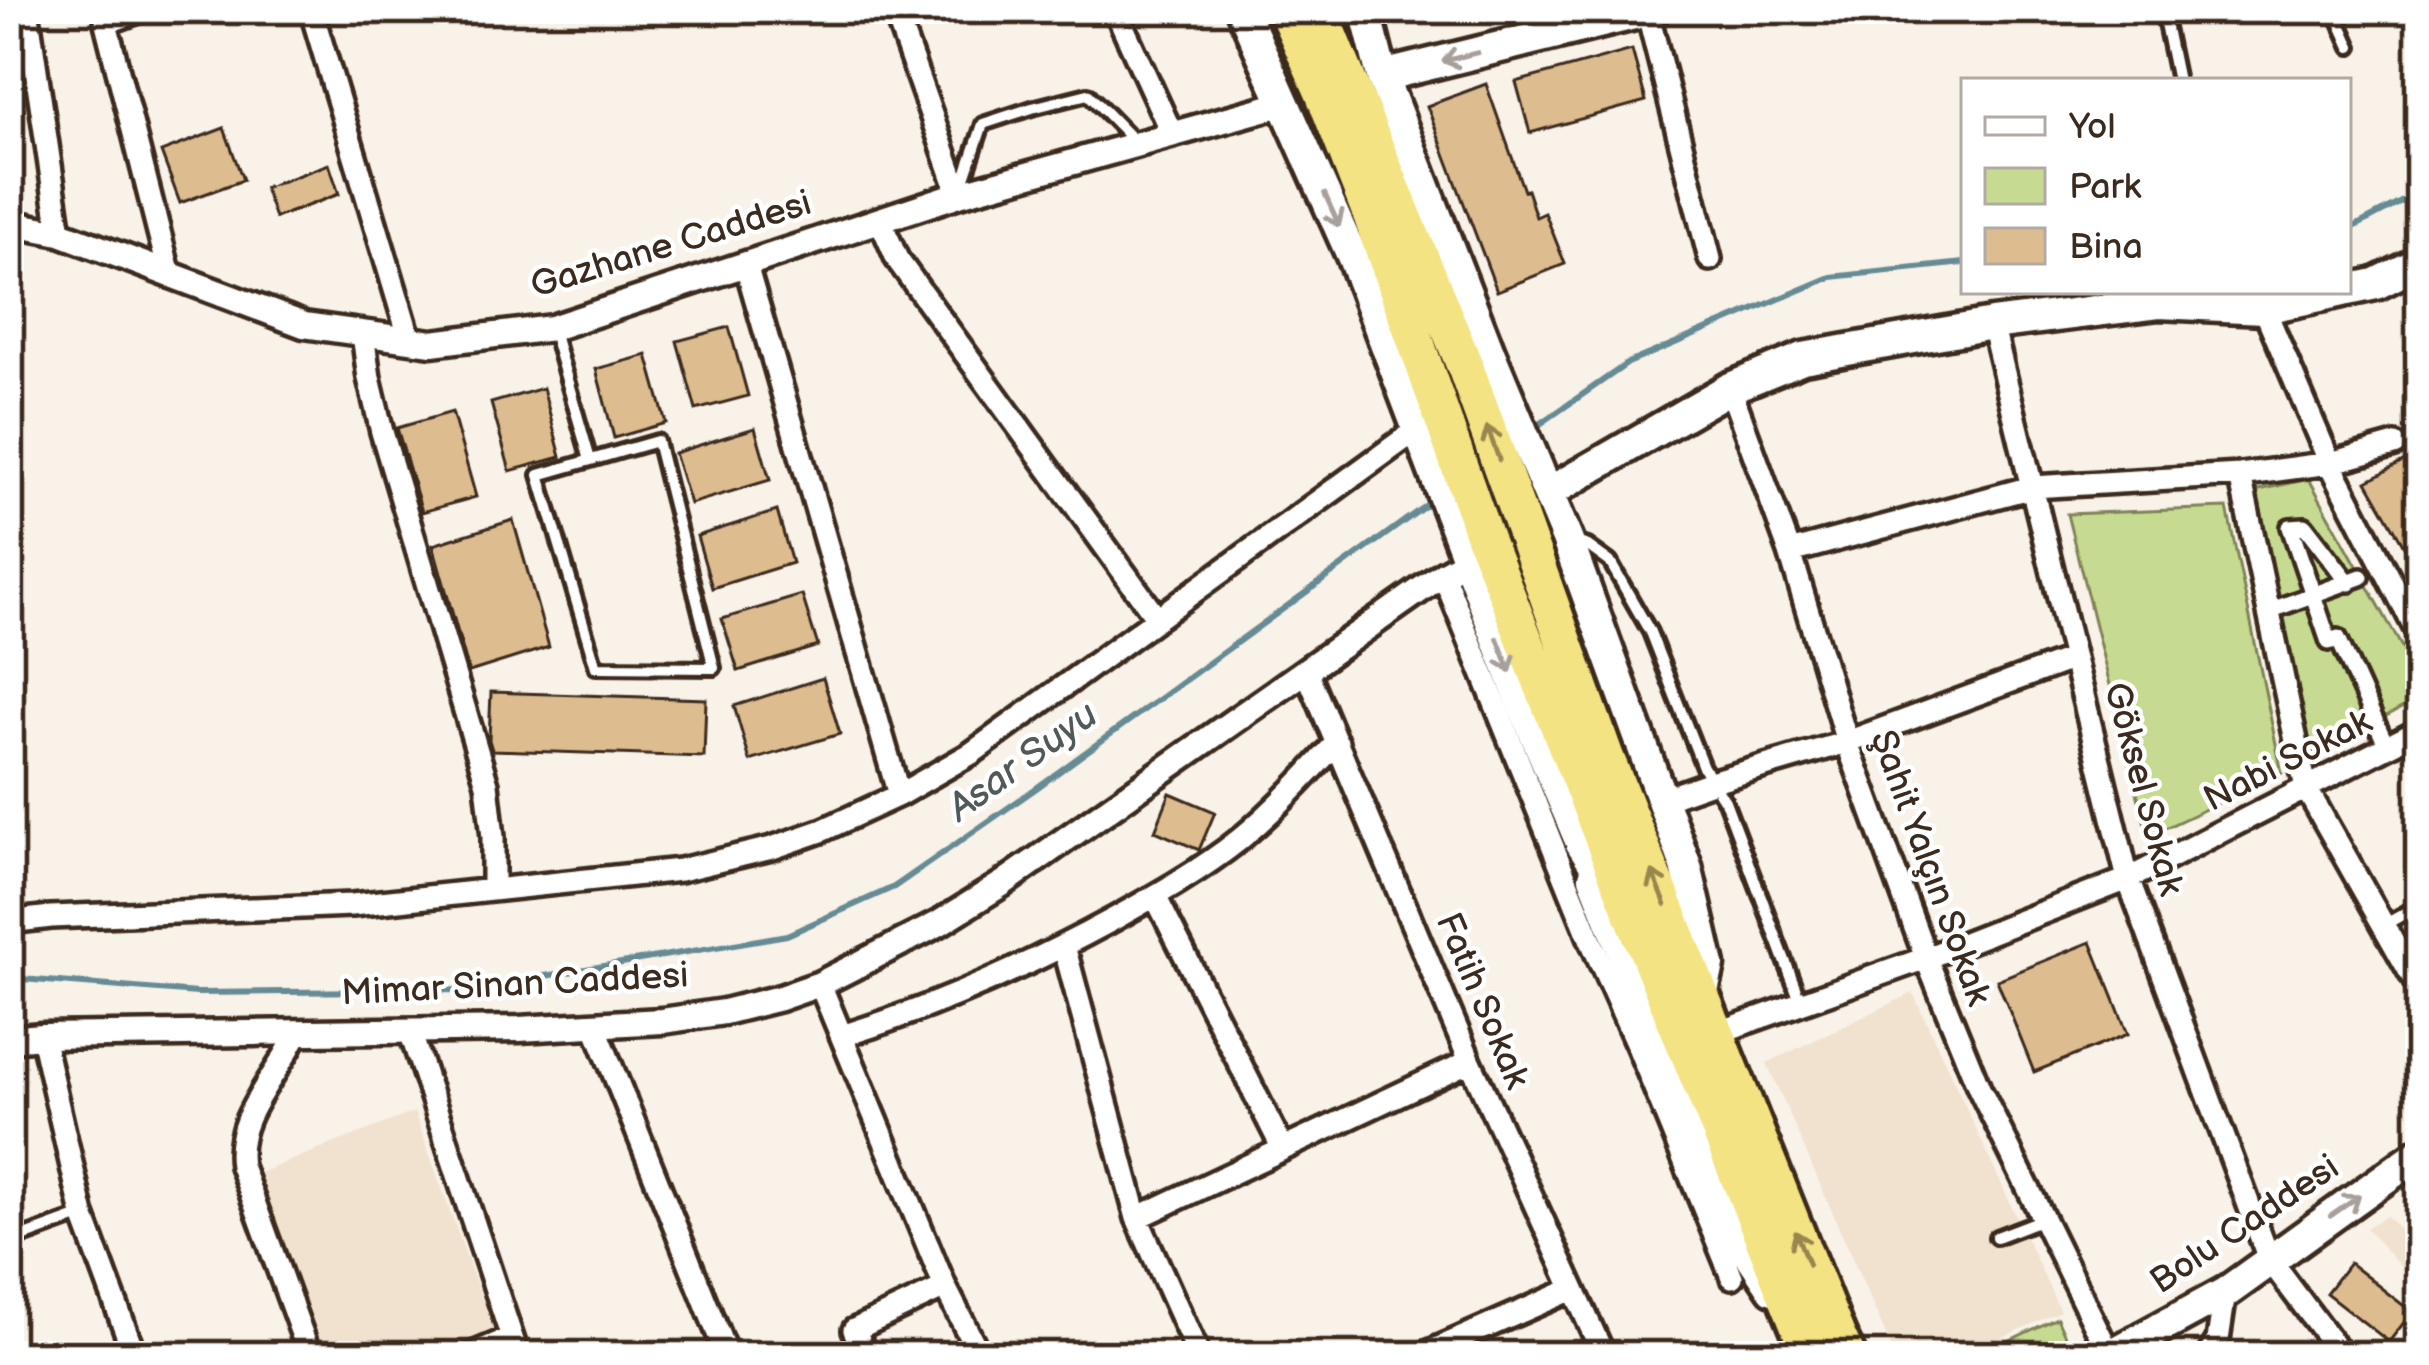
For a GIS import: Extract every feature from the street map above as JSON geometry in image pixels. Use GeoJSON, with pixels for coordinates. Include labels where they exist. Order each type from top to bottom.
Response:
{"type":"FeatureCollection","features":[{"type":"Feature","properties":{"kind":"highway"},"geometry":{"type":"LineString","coordinates":[[1286,9],[1372,217],[1431,391],[1465,555],[1640,933],[1808,1348]]}},
{"type":"Feature","properties":{"kind":"highway"},"geometry":{"type":"LineString","coordinates":[[1319,9],[1478,361],[1519,517],[1606,758],[1847,1356]]}},
{"type":"Feature","properties":{"kind":"main road"},"geometry":{"type":"LineString","coordinates":[[1242,9],[1353,258],[1570,838],[1743,1244],[1808,1348]]}},
{"type":"Feature","properties":{"kind":"main road"},"geometry":{"type":"LineString","coordinates":[[1365,9],[1382,76],[1478,361],[1543,481],[1663,799],[1706,947],[1709,965],[1702,996]]}},
{"type":"Feature","properties":{"kind":"main road"},"geometry":{"type":"LineString","coordinates":[[1382,76],[1651,9]]}},
{"type":"Feature","properties":{"kind":"main road"},"geometry":{"type":"LineString","coordinates":[[2351,289],[2376,284],[2420,262]]}},
{"type":"Feature","properties":{"kind":"main road"},"geometry":{"type":"LineString","coordinates":[[1543,481],[1730,388],[1803,358],[1992,324],[2159,303],[2264,308],[2327,294]]}},
{"type":"Feature","properties":{"kind":"main road"},"geometry":{"type":"LineString","coordinates":[[1570,838],[1640,933]]}},
{"type":"Feature","properties":{"kind":"main road","name":"Bolu Caddesi"},"geometry":{"type":"LineString","coordinates":[[2109,1356],[2225,1293],[2420,1153]]}},
{"type":"Feature","properties":{"kind":"street"},"geometry":{"type":"LineString","coordinates":[[144,9],[105,16],[170,276]]}},
{"type":"Feature","properties":{"kind":"street"},"geometry":{"type":"LineString","coordinates":[[311,9],[410,340]]}},
{"type":"Feature","properties":{"kind":"street"},"geometry":{"type":"LineString","coordinates":[[894,9],[959,194]]}},
{"type":"Feature","properties":{"kind":"street"},"geometry":{"type":"LineString","coordinates":[[1115,9],[1172,134]]}},
{"type":"Feature","properties":{"kind":"street"},"geometry":{"type":"LineString","coordinates":[[1651,9],[1710,259]]}},
{"type":"Feature","properties":{"kind":"street"},"geometry":{"type":"LineString","coordinates":[[21,14],[60,232]]}},
{"type":"Feature","properties":{"kind":"street","name":"Gazhane Caddesi"},"geometry":{"type":"LineString","coordinates":[[9,223],[60,232],[304,326],[432,343],[552,328],[959,194],[1285,103]]}},
{"type":"Feature","properties":{"kind":"street"},"geometry":{"type":"LineString","coordinates":[[880,220],[897,260],[1156,619]]}},
{"type":"Feature","properties":{"kind":"street"},"geometry":{"type":"LineString","coordinates":[[746,265],[899,795]]}},
{"type":"Feature","properties":{"kind":"street"},"geometry":{"type":"LineString","coordinates":[[2264,308],[2330,463],[2420,637]]}},
{"type":"Feature","properties":{"kind":"street","name":"Göksel Sokak"},"geometry":{"type":"LineString","coordinates":[[1992,324],[2128,879],[2269,1259],[2342,1356]]}},
{"type":"Feature","properties":{"kind":"street"},"geometry":{"type":"LineString","coordinates":[[363,334],[382,432],[487,784],[493,890]]}},
{"type":"Feature","properties":{"kind":"street","name":"Şahit Yalçın Sokak"},"geometry":{"type":"LineString","coordinates":[[1730,388],[1790,552],[1847,742],[1926,958],[1978,1088],[2109,1356]]}},
{"type":"Feature","properties":{"kind":"street"},"geometry":{"type":"LineString","coordinates":[[9,922],[352,905],[680,870],[821,831],[899,795],[972,753],[1422,436]]}},
{"type":"Feature","properties":{"kind":"street"},"geometry":{"type":"LineString","coordinates":[[1790,552],[2032,487],[2240,475],[2330,463],[2395,445]]}},
{"type":"Feature","properties":{"kind":"street"},"geometry":{"type":"LineString","coordinates":[[2240,475],[2306,788],[2420,990]]}},
{"type":"Feature","properties":{"kind":"street"},"geometry":{"type":"LineString","coordinates":[[2269,611],[2314,596],[2355,580],[2305,526],[2290,527],[2314,596],[2330,642],[2338,638],[2386,748]]}},
{"type":"Feature","properties":{"kind":"street","name":"Mimar Sinan Caddesi"},"geometry":{"type":"LineString","coordinates":[[9,1039],[596,1025],[724,1012],[780,998],[938,924],[1002,884],[1465,555]]}},
{"type":"Feature","properties":{"kind":"street"},"geometry":{"type":"LineString","coordinates":[[1663,799],[1847,742],[2074,658]]}},
{"type":"Feature","properties":{"kind":"street","name":"Fatih Sokak"},"geometry":{"type":"LineString","coordinates":[[1306,670],[1470,1060],[1604,1356]]}},
{"type":"Feature","properties":{"kind":"street","name":"Nabi Sokak"},"geometry":{"type":"LineString","coordinates":[[1717,1033],[2128,879],[2420,730]]}},
{"type":"Feature","properties":{"kind":"street"},"geometry":{"type":"LineString","coordinates":[[842,1036],[963,994],[1155,896],[1235,843],[1337,742]]}},
{"type":"Feature","properties":{"kind":"street"},"geometry":{"type":"LineString","coordinates":[[1570,838],[1732,1276]]}},
{"type":"Feature","properties":{"kind":"street"},"geometry":{"type":"LineString","coordinates":[[1155,896],[1283,1149]]}},
{"type":"Feature","properties":{"kind":"street"},"geometry":{"type":"LineString","coordinates":[[1064,946],[1137,1218],[1199,1356]]}},
{"type":"Feature","properties":{"kind":"street"},"geometry":{"type":"LineString","coordinates":[[820,983],[945,1287],[980,1356]]}},
{"type":"Feature","properties":{"kind":"street"},"geometry":{"type":"LineString","coordinates":[[596,1025],[728,1356]]}},
{"type":"Feature","properties":{"kind":"street"},"geometry":{"type":"LineString","coordinates":[[410,1031],[514,1347],[468,1356]]}},
{"type":"Feature","properties":{"kind":"street"},"geometry":{"type":"LineString","coordinates":[[297,1033],[246,1118],[239,1150],[310,1356]]}},
{"type":"Feature","properties":{"kind":"street"},"geometry":{"type":"LineString","coordinates":[[42,1036],[83,1215],[135,1356]]}},
{"type":"Feature","properties":{"kind":"street"},"geometry":{"type":"LineString","coordinates":[[1137,1218],[1470,1060]]}},
{"type":"Feature","properties":{"kind":"street"},"geometry":{"type":"LineString","coordinates":[[867,1356],[854,1330],[945,1287]]}},
{"type":"Feature","properties":{"kind":"street"},"geometry":{"type":"LineString","coordinates":[[1420,1356],[1574,1289]]}},
{"type":"Feature","properties":{"kind":"street"},"geometry":{"type":"LineString","coordinates":[[2208,1356],[2218,1340],[2225,1293]]}},
{"type":"Feature","properties":{"kind":"lane"},"geometry":{"type":"LineString","coordinates":[[2162,9],[2176,78]]}},
{"type":"Feature","properties":{"kind":"lane"},"geometry":{"type":"LineString","coordinates":[[2334,9],[2351,47]]}},
{"type":"Feature","properties":{"kind":"lane"},"geometry":{"type":"LineString","coordinates":[[959,194],[983,124],[1033,108],[1088,94],[1137,144]]}},
{"type":"Feature","properties":{"kind":"lane"},"geometry":{"type":"LineString","coordinates":[[552,328],[590,460]]}},
{"type":"Feature","properties":{"kind":"lane"},"geometry":{"type":"LineString","coordinates":[[657,441],[714,668],[596,668],[539,475],[590,460],[657,441]]}},
{"type":"Feature","properties":{"kind":"lane"},"geometry":{"type":"LineString","coordinates":[[1567,539],[1600,554],[1619,573],[1650,632],[1703,767],[1725,801],[1801,1003]]}},
{"type":"Feature","properties":{"kind":"lane"},"geometry":{"type":"LineString","coordinates":[[2382,926],[2420,905]]}},
{"type":"Feature","properties":{"kind":"lane"},"geometry":{"type":"LineString","coordinates":[[9,1242],[83,1215]]}},
{"type":"Feature","properties":{"kind":"lane"},"geometry":{"type":"LineString","coordinates":[[1996,1237],[2043,1219]]}},
{"type":"Feature","properties":{"kind":"shaded area"},"geometry":{"type":"Polygon","coordinates":[[[1913,993],[2060,1311],[1962,1356],[1895,1356],[1767,1063],[1913,993]]]}},
{"type":"Feature","properties":{"kind":"shaded area"},"geometry":{"type":"Polygon","coordinates":[[[414,1112],[494,1332],[434,1356],[317,1356],[249,1177],[414,1112]]]}},
{"type":"Feature","properties":{"kind":"shaded area"},"geometry":{"type":"Polygon","coordinates":[[[2387,1216],[2420,1250],[2420,1289],[2366,1228],[2387,1216]]]}},
{"type":"Feature","properties":{"kind":"green space"},"geometry":{"type":"Polygon","coordinates":[[[2309,479],[2420,680],[2420,698],[2309,757],[2255,491],[2309,479]]]}},
{"type":"Feature","properties":{"kind":"green space"},"geometry":{"type":"Polygon","coordinates":[[[2227,508],[2282,773],[2148,836],[2067,514],[2227,508]]]}},
{"type":"Feature","properties":{"kind":"green space"},"geometry":{"type":"Polygon","coordinates":[[[2057,1318],[2071,1349],[2058,1356],[1976,1356],[2057,1318]]]}},
{"type":"Feature","properties":{"kind":"building"},"geometry":{"type":"Polygon","coordinates":[[[1632,50],[1646,101],[1530,133],[1516,82],[1632,50]]]}},
{"type":"Feature","properties":{"kind":"building"},"geometry":{"type":"Polygon","coordinates":[[[1486,84],[1524,191],[1536,217],[1545,213],[1565,264],[1497,291],[1427,106],[1486,84]]]}},
{"type":"Feature","properties":{"kind":"building"},"geometry":{"type":"Polygon","coordinates":[[[224,128],[243,180],[180,203],[161,152],[224,128]]]}},
{"type":"Feature","properties":{"kind":"building"},"geometry":{"type":"Polygon","coordinates":[[[329,164],[339,194],[275,218],[264,188],[329,164]]]}},
{"type":"Feature","properties":{"kind":"building"},"geometry":{"type":"Polygon","coordinates":[[[729,327],[748,396],[696,410],[677,341],[729,327]]]}},
{"type":"Feature","properties":{"kind":"building"},"geometry":{"type":"Polygon","coordinates":[[[647,355],[666,423],[614,438],[596,369],[647,355]]]}},
{"type":"Feature","properties":{"kind":"building"},"geometry":{"type":"Polygon","coordinates":[[[543,388],[561,457],[510,471],[491,403],[543,388]]]}},
{"type":"Feature","properties":{"kind":"building"},"geometry":{"type":"Polygon","coordinates":[[[452,412],[476,497],[422,512],[397,428],[452,412]]]}},
{"type":"Feature","properties":{"kind":"building"},"geometry":{"type":"Polygon","coordinates":[[[755,428],[770,480],[690,504],[674,453],[755,428]]]}},
{"type":"Feature","properties":{"kind":"building"},"geometry":{"type":"Polygon","coordinates":[[[2420,453],[2420,574],[2367,481],[2420,453]]]}},
{"type":"Feature","properties":{"kind":"building"},"geometry":{"type":"Polygon","coordinates":[[[777,511],[792,563],[712,588],[697,536],[777,511]]]}},
{"type":"Feature","properties":{"kind":"building"},"geometry":{"type":"Polygon","coordinates":[[[513,520],[549,647],[469,672],[433,545],[513,520]]]}},
{"type":"Feature","properties":{"kind":"building"},"geometry":{"type":"Polygon","coordinates":[[[802,595],[818,646],[738,671],[722,619],[802,595]]]}},
{"type":"Feature","properties":{"kind":"building"},"geometry":{"type":"Polygon","coordinates":[[[823,678],[840,734],[750,761],[734,706],[823,678]]]}},
{"type":"Feature","properties":{"kind":"building"},"geometry":{"type":"Polygon","coordinates":[[[491,692],[706,699],[704,757],[492,750],[491,692]]]}},
{"type":"Feature","properties":{"kind":"building"},"geometry":{"type":"Polygon","coordinates":[[[1170,793],[1215,812],[1199,850],[1155,831],[1170,793]]]}},
{"type":"Feature","properties":{"kind":"building"},"geometry":{"type":"Polygon","coordinates":[[[2091,942],[2128,1034],[2034,1072],[1997,980],[2091,942]]]}},
{"type":"Feature","properties":{"kind":"building"},"geometry":{"type":"Polygon","coordinates":[[[2349,1263],[2412,1312],[2389,1342],[2326,1293],[2349,1263]]]}},
{"type":"Feature","properties":{"kind":"waterway","name":"Asar Suyu"},"geometry":{"type":"LineString","coordinates":[[2351,228],[2420,192]]}},
{"type":"Feature","properties":{"kind":"waterway","name":"Asar Suyu"},"geometry":{"type":"LineString","coordinates":[[1530,431],[1628,363],[1831,277],[1961,263]]}},
{"type":"Feature","properties":{"kind":"waterway","name":"Asar Suyu"},"geometry":{"type":"LineString","coordinates":[[9,978],[197,993],[462,990],[787,935],[894,887],[1436,498]]}}]}
